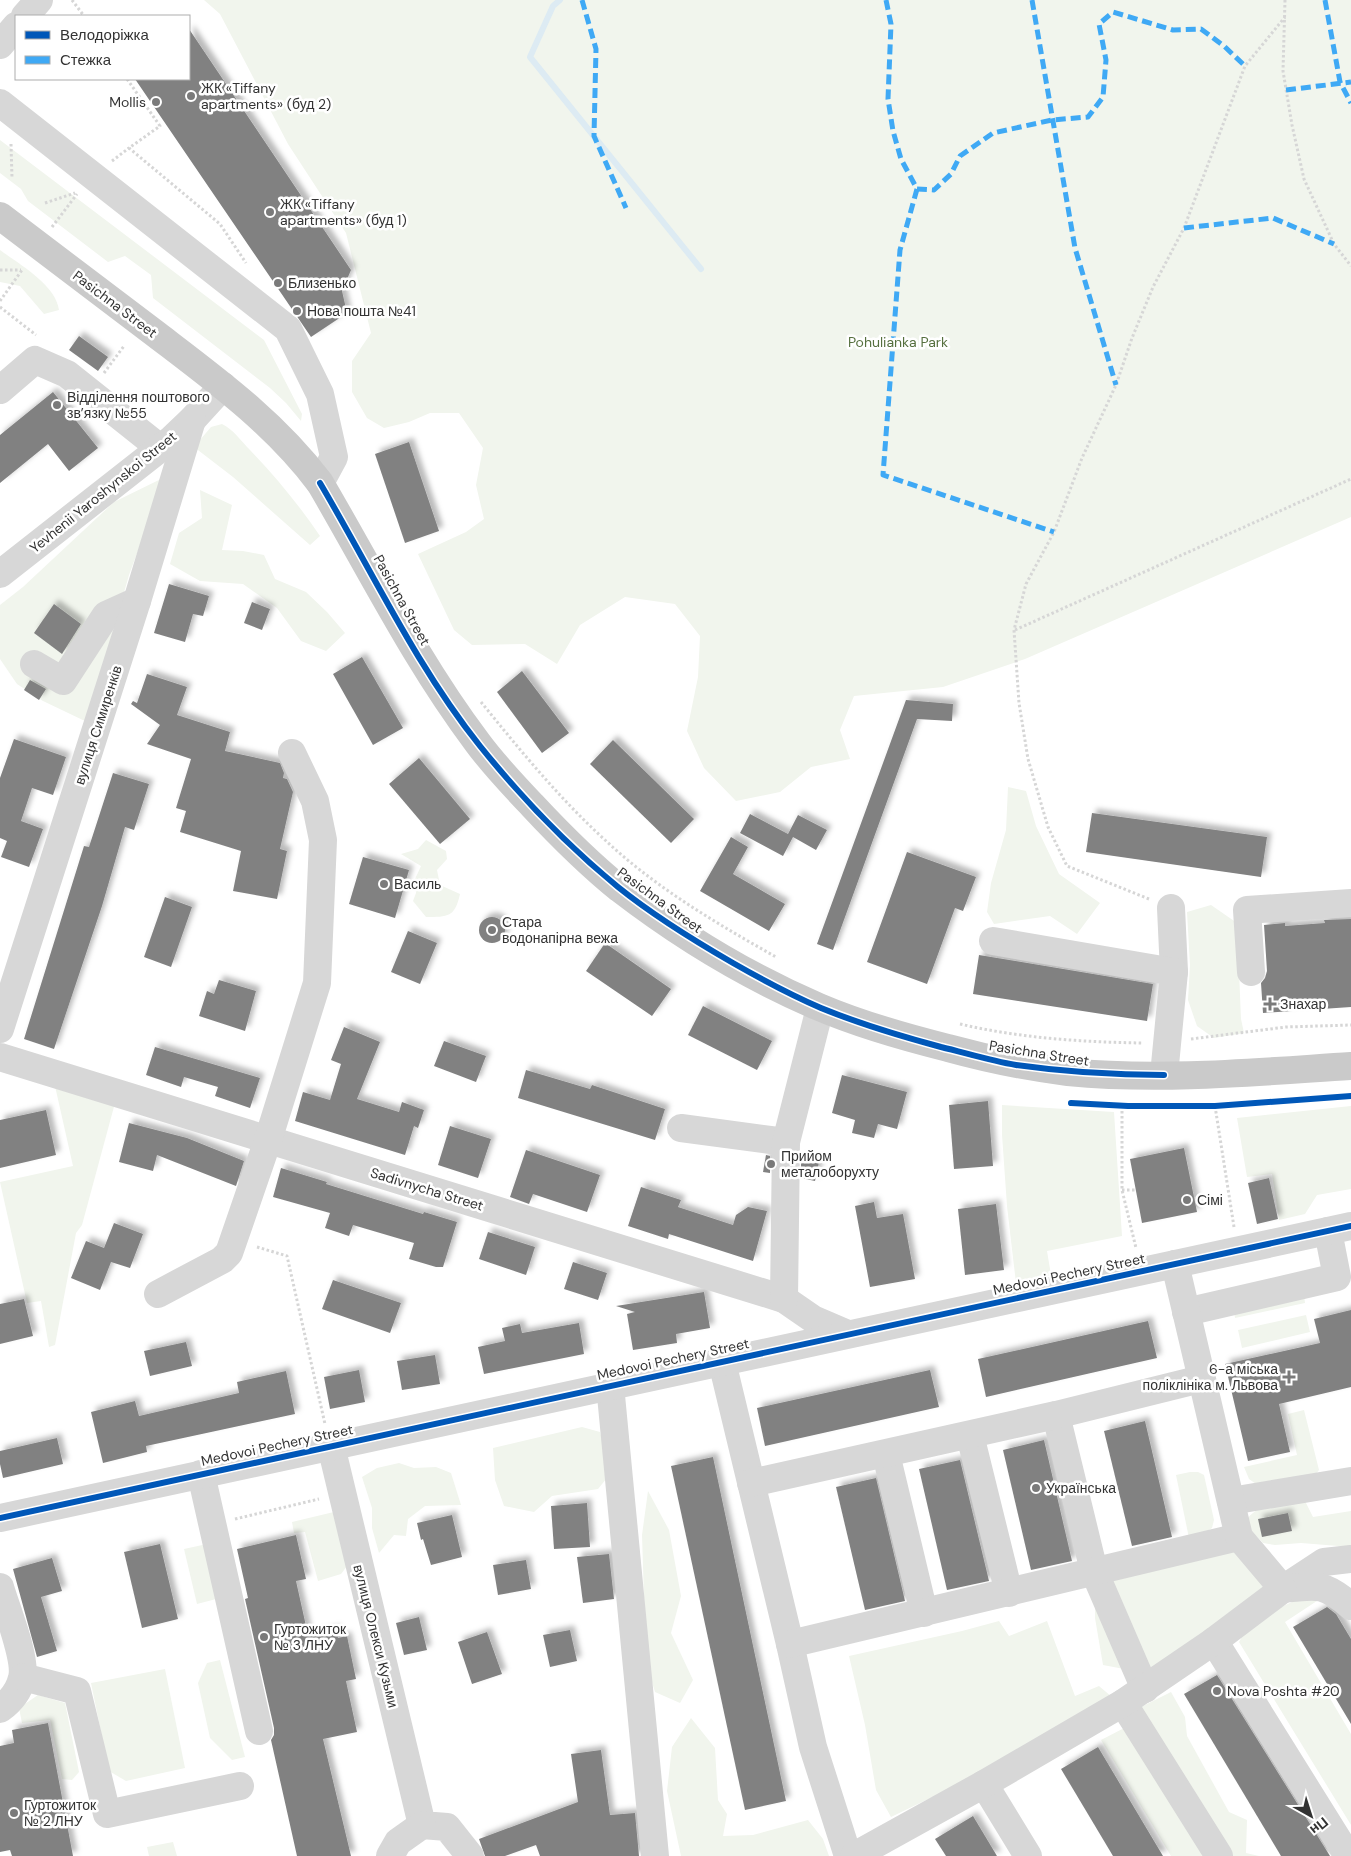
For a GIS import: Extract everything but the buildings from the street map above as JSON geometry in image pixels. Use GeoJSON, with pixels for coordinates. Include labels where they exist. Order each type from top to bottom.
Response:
{"type":"FeatureCollection","features":[{"type":"Feature","properties":{"kind":"main road","name":"Pasichna Street"},"geometry":{"type":"LineString","coordinates":[[0,216],[223,386],[282,438],[302,459],[320,483],[415,649],[449,703],[479,744],[546,820],[618,888],[699,944],[820,1008],[896,1035],[1012,1064],[1068,1072],[1113,1075],[1213,1075],[1351,1066]]}},
{"type":"Feature","properties":{"kind":"street"},"geometry":{"type":"LineString","coordinates":[[26,15],[39,0]]}},
{"type":"Feature","properties":{"kind":"street"},"geometry":{"type":"LineString","coordinates":[[0,45],[15,27]]}},
{"type":"Feature","properties":{"kind":"street"},"geometry":{"type":"LineString","coordinates":[[0,103],[288,329],[320,394],[334,457],[320,483]]}},
{"type":"Feature","properties":{"kind":"street"},"geometry":{"type":"LineString","coordinates":[[0,390],[35,360],[67,374],[160,448]]}},
{"type":"Feature","properties":{"kind":"street","name":"Yevhenii Yaroshynskoi Street"},"geometry":{"type":"LineString","coordinates":[[0,574],[160,448],[192,420],[223,386]]}},
{"type":"Feature","properties":{"kind":"street","name":"вулиця Симиренків"},"geometry":{"type":"LineString","coordinates":[[0,1029],[137,601],[192,420]]}},
{"type":"Feature","properties":{"kind":"street"},"geometry":{"type":"LineString","coordinates":[[34,664],[63,681],[106,615],[137,601]]}},
{"type":"Feature","properties":{"kind":"street"},"geometry":{"type":"LineString","coordinates":[[158,1294],[226,1257],[234,1240],[268,1140],[317,984],[322,840],[315,801],[292,753]]}},
{"type":"Feature","properties":{"kind":"street"},"geometry":{"type":"LineString","coordinates":[[1251,972],[1246,910],[1351,903]]}},
{"type":"Feature","properties":{"kind":"street"},"geometry":{"type":"LineString","coordinates":[[1164,1075],[1174,972],[1171,908]]}},
{"type":"Feature","properties":{"kind":"street"},"geometry":{"type":"LineString","coordinates":[[993,941],[1174,972]]}},
{"type":"Feature","properties":{"kind":"street"},"geometry":{"type":"LineString","coordinates":[[784,1300],[786,1142],[820,1008]]}},
{"type":"Feature","properties":{"kind":"street","name":"Sadivnycha Street"},"geometry":{"type":"LineString","coordinates":[[0,1057],[784,1300],[814,1319],[848,1334]]}},
{"type":"Feature","properties":{"kind":"street"},"geometry":{"type":"LineString","coordinates":[[681,1128],[786,1142]]}},
{"type":"Feature","properties":{"kind":"street"},"geometry":{"type":"LineString","coordinates":[[1186,1312],[1337,1277],[1339,1228]]}},
{"type":"Feature","properties":{"kind":"street","name":"Medovoi Pechery Street"},"geometry":{"type":"LineString","coordinates":[[0,1518],[1339,1228]]}},
{"type":"Feature","properties":{"kind":"street"},"geometry":{"type":"LineString","coordinates":[[1175,1264],[1238,1537],[1283,1589]]}},
{"type":"Feature","properties":{"kind":"street"},"geometry":{"type":"LineString","coordinates":[[722,1362],[813,1747],[848,1856]]}},
{"type":"Feature","properties":{"kind":"street"},"geometry":{"type":"LineString","coordinates":[[751,1483],[970,1435],[1201,1379]]}},
{"type":"Feature","properties":{"kind":"street"},"geometry":{"type":"LineString","coordinates":[[610,1385],[655,1856]]}},
{"type":"Feature","properties":{"kind":"street"},"geometry":{"type":"LineString","coordinates":[[1056,1415],[1094,1571],[1134,1696],[1219,1856]]}},
{"type":"Feature","properties":{"kind":"street"},"geometry":{"type":"LineString","coordinates":[[970,1435],[1009,1593]]}},
{"type":"Feature","properties":{"kind":"street","name":"вулиця Олекси Кузьми"},"geometry":{"type":"LineString","coordinates":[[331,1446],[422,1825]]}},
{"type":"Feature","properties":{"kind":"street"},"geometry":{"type":"LineString","coordinates":[[886,1454],[924,1613]]}},
{"type":"Feature","properties":{"kind":"street"},"geometry":{"type":"LineString","coordinates":[[200,1474],[258,1731]]}},
{"type":"Feature","properties":{"kind":"street"},"geometry":{"type":"LineString","coordinates":[[1231,1501],[1351,1482]]}},
{"type":"Feature","properties":{"kind":"street"},"geometry":{"type":"LineString","coordinates":[[790,1644],[1238,1537]]}},
{"type":"Feature","properties":{"kind":"street"},"geometry":{"type":"LineString","coordinates":[[854,1856],[984,1784],[1134,1696],[1214,1641],[1283,1589],[1324,1562],[1351,1559]]}},
{"type":"Feature","properties":{"kind":"street"},"geometry":{"type":"LineString","coordinates":[[1283,1589],[1315,1586],[1335,1592],[1351,1606]]}},
{"type":"Feature","properties":{"kind":"street"},"geometry":{"type":"LineString","coordinates":[[0,1587],[20,1652],[23,1677],[12,1701],[0,1709]]}},
{"type":"Feature","properties":{"kind":"street"},"geometry":{"type":"LineString","coordinates":[[1214,1641],[1348,1856]]}},
{"type":"Feature","properties":{"kind":"street"},"geometry":{"type":"LineString","coordinates":[[23,1677],[77,1691],[108,1814],[240,1786]]}},
{"type":"Feature","properties":{"kind":"street"},"geometry":{"type":"LineString","coordinates":[[984,1784],[1028,1856]]}},
{"type":"Feature","properties":{"kind":"street"},"geometry":{"type":"LineString","coordinates":[[390,1856],[398,1842],[422,1825],[446,1827],[470,1856]]}},
{"type":"Feature","properties":{"kind":"path"},"geometry":{"type":"LineString","coordinates":[[72,0],[83,15]]}},
{"type":"Feature","properties":{"kind":"path"},"geometry":{"type":"LineString","coordinates":[[1285,0],[1283,71],[1292,126],[1304,179],[1334,244],[1351,266]]}},
{"type":"Feature","properties":{"kind":"path"},"geometry":{"type":"LineString","coordinates":[[1171,908],[1067,866],[1048,827],[1028,759],[1019,703],[1014,630],[1026,584],[1054,532],[1082,458],[1116,385],[1132,338],[1153,287],[1184,228],[1245,66],[1285,17]]}},
{"type":"Feature","properties":{"kind":"path"},"geometry":{"type":"LineString","coordinates":[[128,80],[160,126],[129,148],[220,224],[246,264]]}},
{"type":"Feature","properties":{"kind":"path"},"geometry":{"type":"LineString","coordinates":[[12,178],[11,141],[18,146]]}},
{"type":"Feature","properties":{"kind":"path"},"geometry":{"type":"LineString","coordinates":[[71,186],[78,192]]}},
{"type":"Feature","properties":{"kind":"path"},"geometry":{"type":"LineString","coordinates":[[45,202],[78,192]]}},
{"type":"Feature","properties":{"kind":"path"},"geometry":{"type":"LineString","coordinates":[[52,227],[78,192]]}},
{"type":"Feature","properties":{"kind":"path"},"geometry":{"type":"LineString","coordinates":[[0,270],[22,270],[0,301]]}},
{"type":"Feature","properties":{"kind":"path"},"geometry":{"type":"LineString","coordinates":[[103,375],[124,346]]}},
{"type":"Feature","properties":{"kind":"path"},"geometry":{"type":"LineString","coordinates":[[1014,630],[1351,479]]}},
{"type":"Feature","properties":{"kind":"path"},"geometry":{"type":"LineString","coordinates":[[476,696],[557,792],[604,840],[667,890],[700,913],[780,959]]}},
{"type":"Feature","properties":{"kind":"path"},"geometry":{"type":"LineString","coordinates":[[956,1022],[975,1027],[1061,1040],[1167,1044],[1211,1036],[1351,1025]]}},
{"type":"Feature","properties":{"kind":"path"},"geometry":{"type":"LineString","coordinates":[[1071,1103],[1122,1106],[1214,1106],[1351,1096]]}},
{"type":"Feature","properties":{"kind":"path"},"geometry":{"type":"LineString","coordinates":[[1122,1106],[1122,1190],[1136,1250]]}},
{"type":"Feature","properties":{"kind":"path"},"geometry":{"type":"LineString","coordinates":[[1214,1106],[1238,1250]]}},
{"type":"Feature","properties":{"kind":"path"},"geometry":{"type":"LineString","coordinates":[[1122,1190],[1136,1190]]}},
{"type":"Feature","properties":{"kind":"path"},"geometry":{"type":"LineString","coordinates":[[234,1240],[287,1256],[331,1446]]}},
{"type":"Feature","properties":{"kind":"path"},"geometry":{"type":"LineString","coordinates":[[215,1541],[220,1522],[342,1493]]}},
{"type":"Feature","properties":{"kind":"green space","name":"Pohulianka Park"},"geometry":{"type":"Polygon","coordinates":[[[204,0],[1351,0],[1351,517],[1025,659],[943,687],[854,696],[840,730],[850,759],[811,767],[780,792],[736,801],[704,768],[687,731],[698,677],[700,636],[675,604],[625,597],[580,625],[557,664],[525,644],[472,645],[454,630],[418,554],[466,532],[484,519],[476,485],[483,448],[459,413],[430,413],[409,422],[384,428],[367,418],[352,392],[352,361],[371,333],[346,233],[288,144],[220,14],[204,0]]]}},
{"type":"Feature","properties":{"kind":"green space"},"geometry":{"type":"Polygon","coordinates":[[[0,140],[264,340],[302,414],[301,421],[270,388],[153,298],[151,275],[125,256],[108,262],[28,201],[21,189],[0,173],[0,140]]]}},
{"type":"Feature","properties":{"kind":"green space"},"geometry":{"type":"Polygon","coordinates":[[[0,250],[44,284],[51,292],[59,310],[44,314],[20,286],[0,282],[0,250]]]}},
{"type":"Feature","properties":{"kind":"green space"},"geometry":{"type":"Polygon","coordinates":[[[222,424],[233,432],[269,470],[320,536],[310,545],[233,477],[194,447],[211,427],[222,424]]]}},
{"type":"Feature","properties":{"kind":"green space"},"geometry":{"type":"Polygon","coordinates":[[[165,477],[129,575],[87,722],[43,701],[17,684],[0,659],[0,605],[23,587],[114,502],[165,477]]]}},
{"type":"Feature","properties":{"kind":"green space"},"geometry":{"type":"Polygon","coordinates":[[[200,490],[232,505],[222,550],[264,555],[275,579],[306,592],[345,633],[326,651],[301,641],[277,608],[243,584],[200,581],[170,564],[179,533],[202,518],[200,490]]]}},
{"type":"Feature","properties":{"kind":"green space"},"geometry":{"type":"Polygon","coordinates":[[[1008,787],[1026,791],[1036,826],[1059,874],[1100,903],[1077,934],[1050,916],[994,924],[987,912],[991,883],[1006,830],[1008,787]]]}},
{"type":"Feature","properties":{"kind":"green space"},"geometry":{"type":"Polygon","coordinates":[[[426,840],[446,851],[447,859],[437,870],[440,885],[460,894],[456,907],[445,916],[426,917],[413,901],[416,893],[415,879],[421,866],[401,854],[418,849],[426,840]]]}},
{"type":"Feature","properties":{"kind":"green space"},"geometry":{"type":"Polygon","coordinates":[[[1211,905],[1237,923],[1241,1019],[1244,1033],[1214,1038],[1197,1026],[1188,1000],[1190,965],[1187,912],[1211,905]]]}},
{"type":"Feature","properties":{"kind":"green space"},"geometry":{"type":"Polygon","coordinates":[[[55,1086],[115,1103],[82,1225],[76,1233],[55,1345],[49,1347],[41,1301],[27,1303],[0,1182],[73,1166],[55,1086]]]}},
{"type":"Feature","properties":{"kind":"green space"},"geometry":{"type":"Polygon","coordinates":[[[1002,1105],[1114,1112],[1122,1236],[1047,1251],[1051,1275],[1016,1283],[1007,1206],[1002,1105]]]}},
{"type":"Feature","properties":{"kind":"green space"},"geometry":{"type":"Polygon","coordinates":[[[1351,1106],[1351,1189],[1317,1195],[1305,1214],[1279,1220],[1272,1174],[1247,1177],[1237,1118],[1351,1106]]]}},
{"type":"Feature","properties":{"kind":"green space"},"geometry":{"type":"Polygon","coordinates":[[[1304,1295],[1305,1303],[1235,1318],[1234,1310],[1304,1295]]]}},
{"type":"Feature","properties":{"kind":"green space"},"geometry":{"type":"Polygon","coordinates":[[[1306,1315],[1310,1332],[1242,1348],[1238,1330],[1306,1315]]]}},
{"type":"Feature","properties":{"kind":"green space"},"geometry":{"type":"Polygon","coordinates":[[[1304,1410],[1319,1470],[1316,1474],[1256,1484],[1249,1479],[1244,1467],[1297,1455],[1288,1414],[1304,1410]]]}},
{"type":"Feature","properties":{"kind":"green space"},"geometry":{"type":"Polygon","coordinates":[[[582,1427],[600,1432],[611,1473],[598,1489],[552,1496],[534,1512],[504,1506],[495,1480],[493,1448],[582,1427]]]}},
{"type":"Feature","properties":{"kind":"green space"},"geometry":{"type":"Polygon","coordinates":[[[399,1463],[414,1468],[436,1467],[451,1473],[461,1505],[425,1506],[408,1519],[406,1536],[394,1535],[379,1553],[372,1528],[372,1508],[362,1477],[377,1468],[399,1463]]]}},
{"type":"Feature","properties":{"kind":"green space"},"geometry":{"type":"Polygon","coordinates":[[[1198,1472],[1204,1475],[1214,1520],[1212,1528],[1203,1534],[1189,1538],[1176,1475],[1198,1472]]]}},
{"type":"Feature","properties":{"kind":"green space"},"geometry":{"type":"Polygon","coordinates":[[[648,1491],[669,1530],[681,1596],[671,1633],[693,1680],[680,1703],[655,1692],[650,1676],[645,1628],[642,1535],[648,1491]]]}},
{"type":"Feature","properties":{"kind":"green space"},"geometry":{"type":"Polygon","coordinates":[[[1305,1501],[1313,1517],[1351,1511],[1351,1547],[1301,1543],[1275,1545],[1263,1543],[1249,1528],[1248,1518],[1260,1509],[1267,1506],[1305,1501]]]}},
{"type":"Feature","properties":{"kind":"green space"},"geometry":{"type":"Polygon","coordinates":[[[338,1511],[350,1562],[341,1574],[318,1581],[305,1532],[294,1533],[292,1522],[338,1511]]]}},
{"type":"Feature","properties":{"kind":"green space"},"geometry":{"type":"Polygon","coordinates":[[[207,1544],[220,1598],[197,1604],[184,1549],[207,1544]]]}},
{"type":"Feature","properties":{"kind":"green space"},"geometry":{"type":"Polygon","coordinates":[[[1232,1549],[1269,1591],[1145,1673],[1103,1665],[1095,1618],[1095,1582],[1232,1549]]]}},
{"type":"Feature","properties":{"kind":"green space"},"geometry":{"type":"Polygon","coordinates":[[[1307,1595],[1323,1597],[1285,1622],[1351,1734],[1351,1825],[1239,1642],[1251,1621],[1307,1595]]]}},
{"type":"Feature","properties":{"kind":"green space"},"geometry":{"type":"Polygon","coordinates":[[[999,1621],[1009,1636],[1047,1621],[1075,1696],[1099,1686],[1112,1697],[976,1776],[891,1817],[876,1790],[865,1725],[849,1656],[999,1621]]]}},
{"type":"Feature","properties":{"kind":"green space"},"geometry":{"type":"Polygon","coordinates":[[[220,1660],[245,1757],[232,1760],[210,1738],[198,1683],[207,1663],[220,1660]]]}},
{"type":"Feature","properties":{"kind":"green space"},"geometry":{"type":"Polygon","coordinates":[[[165,1669],[185,1768],[126,1781],[109,1771],[91,1683],[165,1669]]]}},
{"type":"Feature","properties":{"kind":"green space"},"geometry":{"type":"Polygon","coordinates":[[[1171,1692],[1185,1717],[1187,1736],[1229,1812],[1247,1820],[1246,1853],[1259,1856],[1230,1856],[1141,1707],[1171,1692]]]}},
{"type":"Feature","properties":{"kind":"green space"},"geometry":{"type":"Polygon","coordinates":[[[38,1695],[65,1703],[79,1772],[72,1780],[62,1779],[50,1720],[22,1723],[19,1708],[38,1695]]]}},
{"type":"Feature","properties":{"kind":"green space"},"geometry":{"type":"Polygon","coordinates":[[[691,1718],[715,1748],[718,1800],[727,1814],[723,1836],[753,1835],[808,1820],[823,1839],[829,1856],[681,1856],[667,1791],[672,1747],[691,1718]]]}},
{"type":"Feature","properties":{"kind":"green space"},"geometry":{"type":"Polygon","coordinates":[[[1130,1725],[1212,1856],[1171,1856],[1101,1740],[1130,1725]]]}},
{"type":"Feature","properties":{"kind":"green space"},"geometry":{"type":"Polygon","coordinates":[[[173,1842],[177,1856],[149,1856],[147,1847],[173,1842]]]}},
{"type":"Feature","properties":{"kind":"waterway"},"geometry":{"type":"LineString","coordinates":[[560,0],[553,6],[530,57],[701,269]]}},
{"type":"Feature","properties":{"kind":"marked path"},"geometry":{"type":"LineString","coordinates":[[582,0],[596,49],[594,136],[626,208]]}},
{"type":"Feature","properties":{"kind":"marked path"},"geometry":{"type":"LineString","coordinates":[[886,0],[891,24],[888,99],[893,131],[901,159],[917,189],[934,190],[951,174],[960,156],[993,133],[1052,120],[1088,117],[1103,97],[1106,60],[1099,24],[1113,12],[1173,30],[1201,29],[1224,46],[1245,66]]}},
{"type":"Feature","properties":{"kind":"marked path"},"geometry":{"type":"LineString","coordinates":[[1032,0],[1075,248],[1116,385]]}},
{"type":"Feature","properties":{"kind":"marked path"},"geometry":{"type":"LineString","coordinates":[[1325,0],[1340,82],[1351,103]]}},
{"type":"Feature","properties":{"kind":"marked path"},"geometry":{"type":"LineString","coordinates":[[1286,90],[1351,82]]}},
{"type":"Feature","properties":{"kind":"marked path"},"geometry":{"type":"LineString","coordinates":[[917,189],[900,250],[883,475],[1054,532]]}},
{"type":"Feature","properties":{"kind":"marked path"},"geometry":{"type":"LineString","coordinates":[[1184,228],[1273,218],[1334,244]]}},
{"type":"Feature","properties":{"kind":"cycle path"},"geometry":{"type":"LineString","coordinates":[[320,483],[435,684],[480,746],[528,802],[563,838],[599,871],[646,908],[703,946],[776,987],[821,1008],[880,1029],[941,1047],[1016,1065],[1090,1073],[1164,1075]]}},
{"type":"Feature","properties":{"kind":"cycle path"},"geometry":{"type":"LineString","coordinates":[[1071,1103],[1128,1106],[1215,1106],[1351,1096]]}},
{"type":"Feature","properties":{"kind":"cycle path"},"geometry":{"type":"LineString","coordinates":[[0,1518],[1351,1226]]}},
{"type":"Feature","properties":{"kind":"place","name":"ЖК «Tiffany apartments» (буд 2)"},"geometry":{"type":"Point","coordinates":[191,96]}},
{"type":"Feature","properties":{"kind":"place","name":"Mollis"},"geometry":{"type":"Point","coordinates":[156,102]}},
{"type":"Feature","properties":{"kind":"place","name":"ЖК «Tiffany apartments» (буд 1)"},"geometry":{"type":"Point","coordinates":[270,212]}},
{"type":"Feature","properties":{"kind":"place","name":"Близенько"},"geometry":{"type":"Point","coordinates":[278,283]}},
{"type":"Feature","properties":{"kind":"place","name":"Нова пошта №41"},"geometry":{"type":"Point","coordinates":[297,311]}},
{"type":"Feature","properties":{"kind":"place","name":"Відділення поштового зв’язку №55"},"geometry":{"type":"Point","coordinates":[57,405]}},
{"type":"Feature","properties":{"kind":"place","name":"Василь"},"geometry":{"type":"Point","coordinates":[384,884]}},
{"type":"Feature","properties":{"kind":"place","name":"Стара водонапірна вежа"},"geometry":{"type":"Point","coordinates":[492,930]}},
{"type":"Feature","properties":{"kind":"place","name":"Знахар"},"geometry":{"type":"Point","coordinates":[1270,1004]}},
{"type":"Feature","properties":{"kind":"place","name":"Прийом металоборухту"},"geometry":{"type":"Point","coordinates":[771,1164]}},
{"type":"Feature","properties":{"kind":"place","name":"Сімі"},"geometry":{"type":"Point","coordinates":[1187,1200]}},
{"type":"Feature","properties":{"kind":"place","name":"6-а міська поліклініка м. Львова"},"geometry":{"type":"Point","coordinates":[1289,1377]}},
{"type":"Feature","properties":{"kind":"place","name":"Українська"},"geometry":{"type":"Point","coordinates":[1036,1488]}},
{"type":"Feature","properties":{"kind":"place","name":"Гуртожиток № 3 ЛНУ"},"geometry":{"type":"Point","coordinates":[264,1637]}},
{"type":"Feature","properties":{"kind":"place","name":"Nova Poshta #20"},"geometry":{"type":"Point","coordinates":[1217,1691]}},
{"type":"Feature","properties":{"kind":"place","name":"Гуртожиток № 2 ЛНУ"},"geometry":{"type":"Point","coordinates":[14,1813]}}]}
